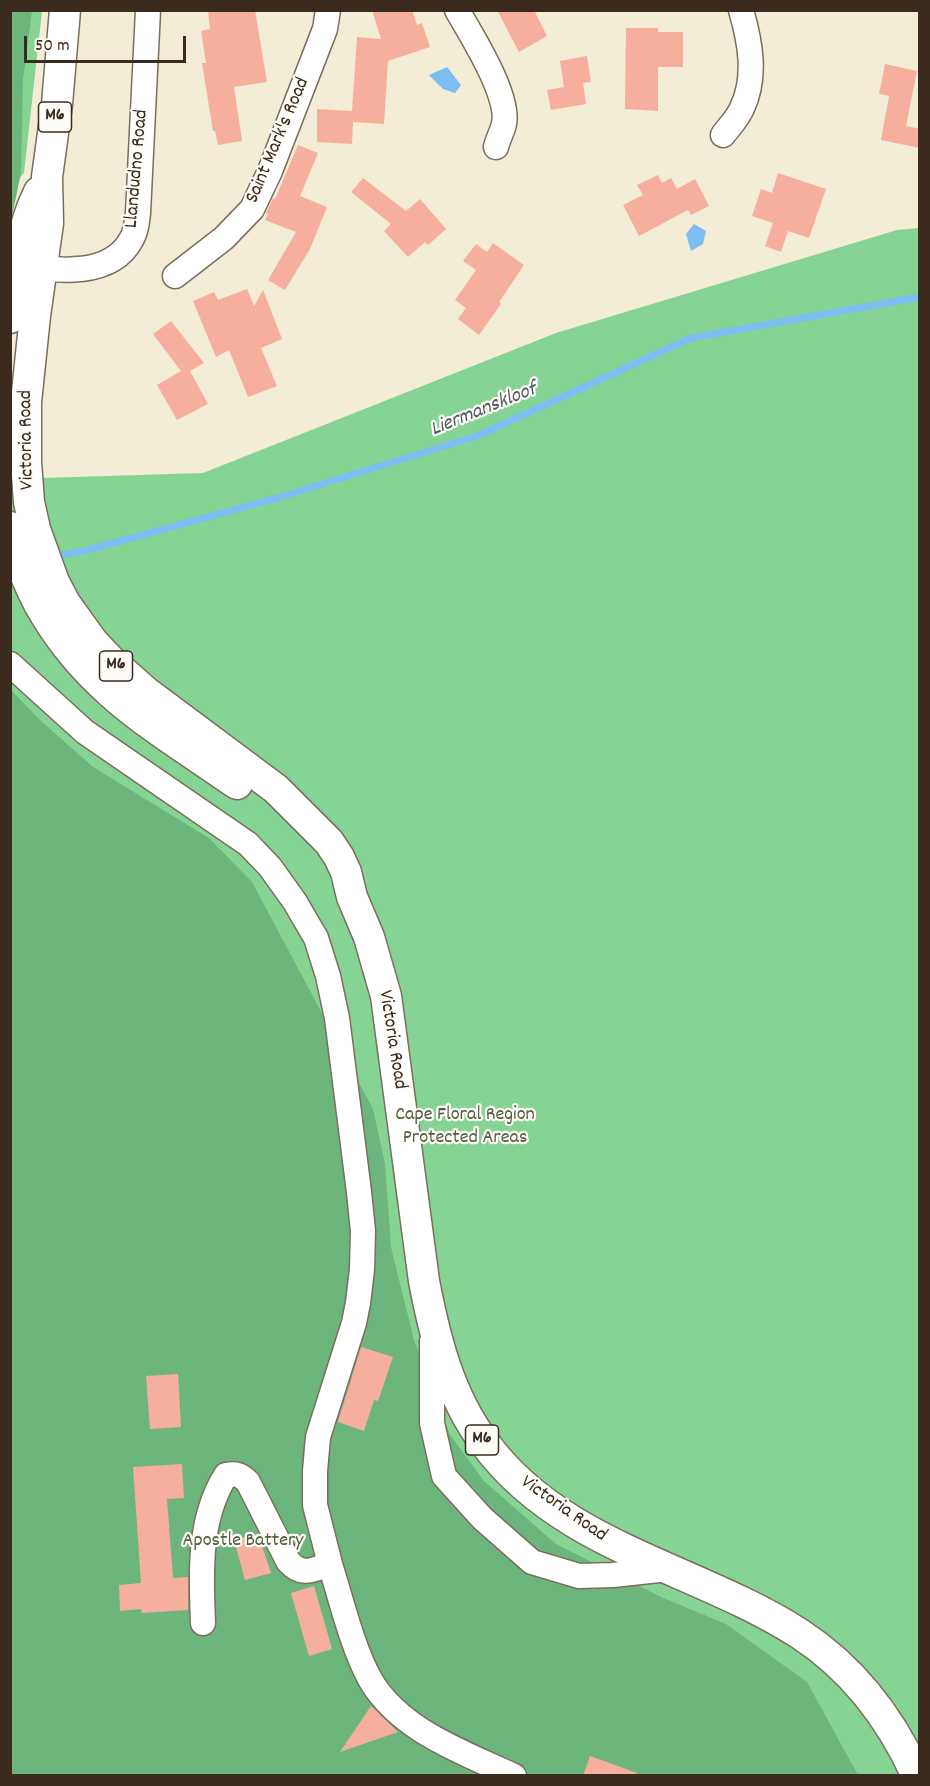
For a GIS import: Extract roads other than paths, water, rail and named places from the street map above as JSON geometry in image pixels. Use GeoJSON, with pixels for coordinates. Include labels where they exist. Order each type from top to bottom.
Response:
{"type":"FeatureCollection","features":[{"type":"Feature","properties":{"kind":"main road","name":"Victoria Road"},"geometry":{"type":"LineString","coordinates":[[65,10],[60,81],[47,177],[35,200],[28,222],[26,402],[18,463],[42,554],[65,603],[93,642],[111,662],[146,692],[252,770],[294,807],[329,842],[339,857],[346,872],[351,897],[369,936],[386,996],[424,1281],[432,1321],[441,1355],[456,1394],[483,1441],[505,1468],[539,1499],[575,1523],[615,1545],[729,1595],[800,1634],[834,1660],[872,1700],[902,1744],[917,1776]]}},
{"type":"Feature","properties":{"kind":"main road","name":"Victoria Road"},"geometry":{"type":"LineString","coordinates":[[10,318],[29,267]]}},
{"type":"Feature","properties":{"kind":"main road","name":"Victoria Road"},"geometry":{"type":"LineString","coordinates":[[10,527],[20,564],[33,592],[54,632],[78,662],[132,712],[252,795],[279,817],[302,838],[351,897]]}},
{"type":"Feature","properties":{"kind":"street","name":"Llandudno Road"},"geometry":{"type":"LineString","coordinates":[[29,267],[75,269],[93,267],[116,256],[131,240],[138,213],[148,10]]}},
{"type":"Feature","properties":{"kind":"street","name":"Saint Mark's Road"},"geometry":{"type":"LineString","coordinates":[[175,276],[224,238],[252,209],[270,171],[325,29],[328,10]]}},
{"type":"Feature","properties":{"kind":"street"},"geometry":{"type":"LineString","coordinates":[[457,10],[485,60],[503,104],[504,123],[496,147]]}},
{"type":"Feature","properties":{"kind":"street"},"geometry":{"type":"LineString","coordinates":[[723,135],[742,108],[749,81],[751,59],[747,30],[741,10]]}},
{"type":"Feature","properties":{"kind":"street"},"geometry":{"type":"LineString","coordinates":[[10,664],[85,732],[248,844],[270,867],[316,938],[328,976],[337,1018],[363,1232],[362,1269],[354,1323],[318,1437],[315,1505],[330,1564],[353,1637],[370,1680],[388,1704],[406,1721],[453,1748],[514,1776]]}},
{"type":"Feature","properties":{"kind":"street"},"geometry":{"type":"LineString","coordinates":[[432,1321],[432,1423],[444,1476],[482,1518],[532,1562],[579,1576],[668,1569]]}},
{"type":"Feature","properties":{"kind":"street"},"geometry":{"type":"LineString","coordinates":[[203,1623],[200,1572],[202,1546],[217,1489],[226,1475],[241,1475],[248,1482],[288,1561],[294,1568],[302,1572],[311,1571],[330,1564]]}},
{"type":"Feature","properties":{"kind":"water"},"geometry":{"type":"Polygon","coordinates":[[[447,67],[461,85],[455,93],[443,89],[429,75],[447,67]]]}},
{"type":"Feature","properties":{"kind":"water"},"geometry":{"type":"Polygon","coordinates":[[[694,224],[706,231],[703,244],[691,251],[686,234],[694,224]]]}},
{"type":"Feature","properties":{"kind":"waterway","name":"Liermanskloof"},"geometry":{"type":"LineString","coordinates":[[57,556],[84,551],[277,498],[477,436],[691,338],[920,297]]}},
{"type":"Feature","properties":{"kind":"park label","name":"Cape Floral Region Protected Areas"},"geometry":{"type":"Point","coordinates":[465,1128]}},
{"type":"Feature","properties":{"kind":"park label","name":"Apostle Battery"},"geometry":{"type":"Point","coordinates":[243,1542]}}]}
